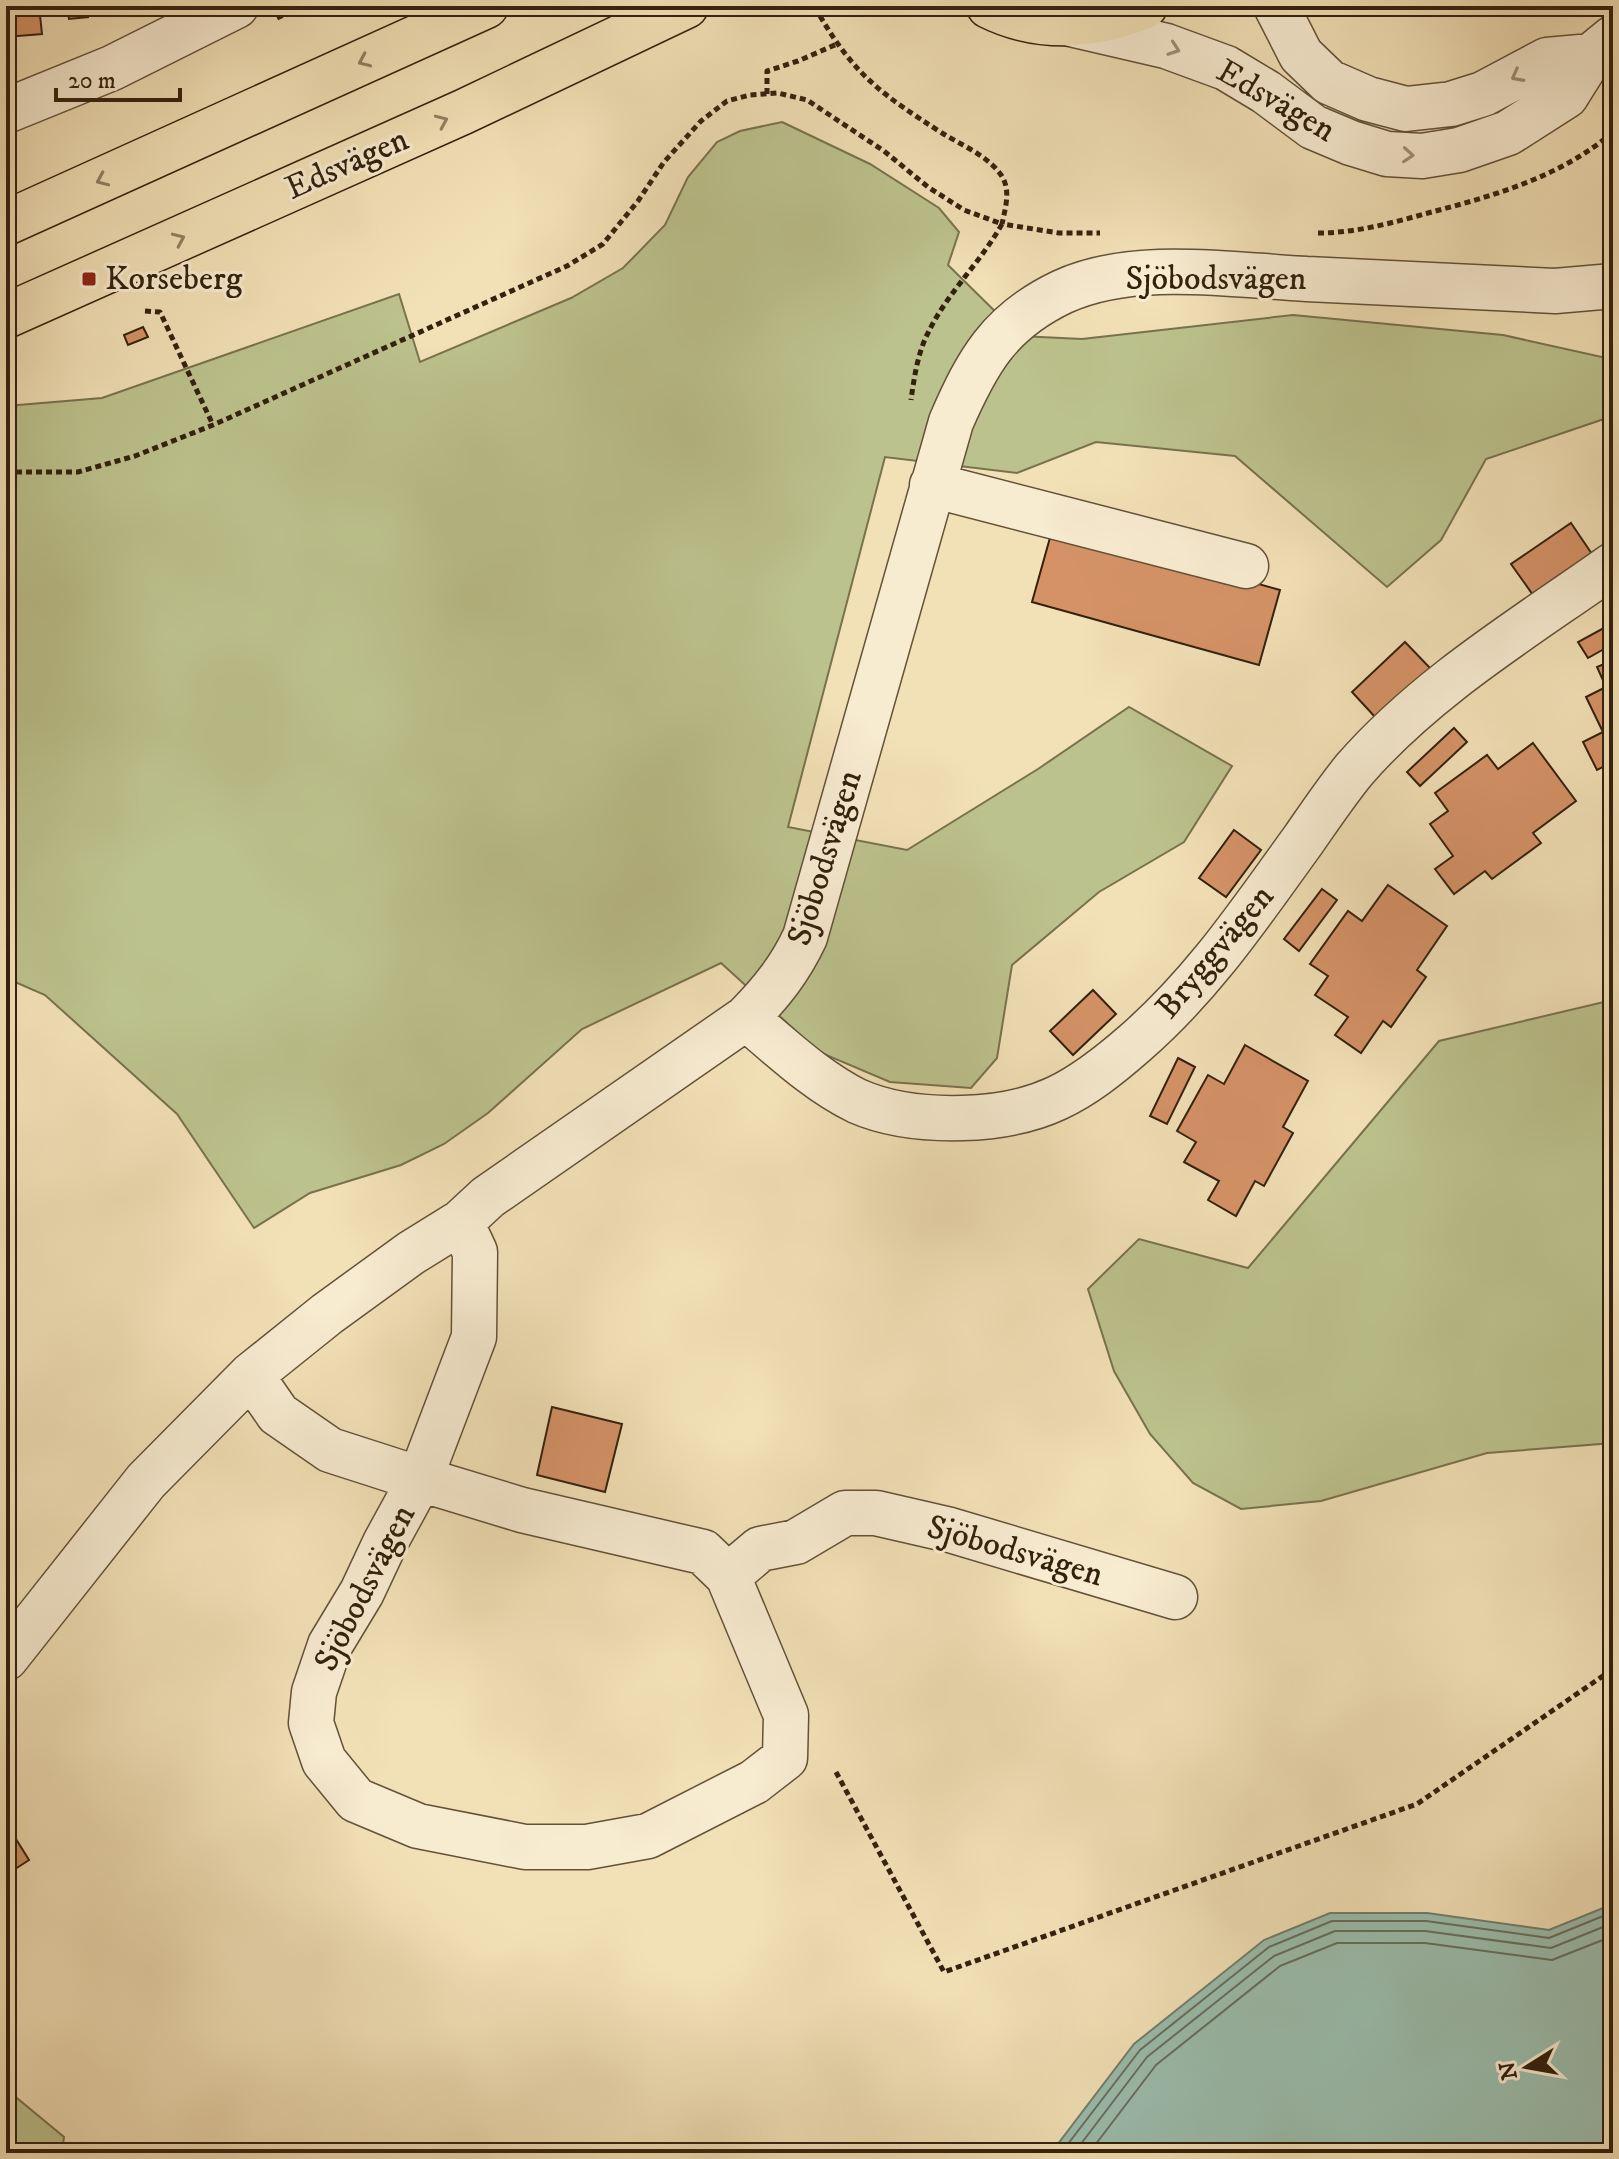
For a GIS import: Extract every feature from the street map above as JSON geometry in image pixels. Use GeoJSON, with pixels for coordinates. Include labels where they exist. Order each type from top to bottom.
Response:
{"type":"FeatureCollection","features":[{"type":"Feature","properties":{"kind":"main road"},"geometry":{"type":"LineString","coordinates":[[6,223],[486,6]]}},
{"type":"Feature","properties":{"kind":"main road","name":"Edsvägen"},"geometry":{"type":"LineString","coordinates":[[6,316],[490,99],[686,6]]}},
{"type":"Feature","properties":{"kind":"main road"},"geometry":{"type":"LineString","coordinates":[[989,6],[1020,18],[1071,24],[1099,21],[1145,6]]}},
{"type":"Feature","properties":{"kind":"street"},"geometry":{"type":"LineString","coordinates":[[6,111],[112,68],[236,6]]}},
{"type":"Feature","properties":{"kind":"street","name":"Edsvägen"},"geometry":{"type":"LineString","coordinates":[[1276,6],[1301,55],[1329,82],[1368,99],[1406,109],[1451,104],[1483,94],[1547,60],[1603,54]]}},
{"type":"Feature","properties":{"kind":"street","name":"Edsvägen"},"geometry":{"type":"LineString","coordinates":[[1071,24],[1166,46],[1226,68],[1266,92],[1313,127],[1387,154],[1422,156],[1459,150],[1508,133],[1566,96],[1603,54]]}},
{"type":"Feature","properties":{"kind":"street","name":"Sjöbodsvägen"},"geometry":{"type":"LineString","coordinates":[[17,1644],[146,1481],[251,1375],[411,1253],[461,1222],[488,1197],[746,1018],[786,972],[805,937],[951,422],[972,374],[994,341],[1025,314],[1062,292],[1097,281],[1177,272],[1555,291],[1613,286]]}},
{"type":"Feature","properties":{"kind":"street"},"geometry":{"type":"LineString","coordinates":[[932,485],[1246,566]]}},
{"type":"Feature","properties":{"kind":"street","name":"Bryggvägen"},"geometry":{"type":"LineString","coordinates":[[746,1018],[815,1075],[856,1100],[892,1113],[939,1119],[985,1117],[1040,1106],[1066,1095],[1099,1074],[1172,1010],[1233,937],[1353,771],[1406,716],[1613,565]]}},
{"type":"Feature","properties":{"kind":"street","name":"Sjöbodsvägen"},"geometry":{"type":"LineString","coordinates":[[251,1375],[278,1414],[330,1450],[420,1479],[522,1510],[703,1552],[728,1576],[786,1715],[785,1758],[754,1782],[648,1836],[587,1847],[525,1847],[418,1826],[356,1800],[324,1761],[311,1723],[314,1692],[330,1645],[362,1592],[420,1479],[474,1337],[475,1252],[461,1222]]}},
{"type":"Feature","properties":{"kind":"street","name":"Sjöbodsvägen"},"geometry":{"type":"LineString","coordinates":[[728,1576],[760,1549],[796,1542],[845,1513],[876,1513],[950,1530],[1175,1597]]}},
{"type":"Feature","properties":{"kind":"path"},"geometry":{"type":"LineString","coordinates":[[820,16],[837,44],[868,82],[1000,172],[1008,195],[1002,224]]}},
{"type":"Feature","properties":{"kind":"path"},"geometry":{"type":"LineString","coordinates":[[767,94],[767,71],[837,44]]}},
{"type":"Feature","properties":{"kind":"path"},"geometry":{"type":"LineString","coordinates":[[6,472],[78,472],[135,456],[213,425],[567,266],[603,244],[638,201],[664,162],[701,121],[727,101],[778,93],[807,100],[884,151],[928,187],[964,210],[1002,224],[1059,233],[1103,233]]}},
{"type":"Feature","properties":{"kind":"path"},"geometry":{"type":"LineString","coordinates":[[1311,233],[1341,233],[1469,202],[1566,165],[1613,132]]}},
{"type":"Feature","properties":{"kind":"path"},"geometry":{"type":"LineString","coordinates":[[145,311],[160,312],[213,425]]}},
{"type":"Feature","properties":{"kind":"path"},"geometry":{"type":"LineString","coordinates":[[836,1772],[944,1972],[1417,1804],[1613,1669]]}},
{"type":"Feature","properties":{"kind":"green space"},"geometry":{"type":"Polygon","coordinates":[[[782,122],[870,164],[939,208],[959,232],[948,265],[1020,336],[1082,339],[1293,315],[1503,335],[1611,359],[1613,416],[1486,459],[1441,540],[1387,587],[1235,456],[1096,442],[1017,473],[885,457],[788,827],[907,850],[1038,769],[1129,707],[1232,766],[1184,842],[1099,892],[1012,965],[997,1058],[971,1088],[890,1082],[819,1052],[721,963],[582,1029],[488,1113],[444,1144],[401,1165],[310,1193],[254,1228],[177,1114],[45,995],[6,978],[6,410],[18,405],[102,398],[399,294],[420,362],[571,298],[623,268],[665,225],[688,177],[717,142],[740,131],[782,122]]]}},
{"type":"Feature","properties":{"kind":"green space"},"geometry":{"type":"Polygon","coordinates":[[[1608,1001],[1613,1004],[1613,1443],[1487,1453],[1321,1501],[1241,1509],[1193,1483],[1150,1434],[1114,1371],[1088,1289],[1139,1239],[1248,1268],[1439,1041],[1608,1001]]]}},
{"type":"Feature","properties":{"kind":"green space"},"geometry":{"type":"Polygon","coordinates":[[[6,2089],[64,2137],[62,2153],[6,2153],[6,2089]]]}},
{"type":"Feature","properties":{"kind":"water"},"geometry":{"type":"Polygon","coordinates":[[[1613,1904],[1613,2153],[1051,2153],[1134,2044],[1264,1940],[1330,1913],[1427,1913],[1549,1930],[1613,1904]]]}},
{"type":"Feature","properties":{"kind":"building"},"geometry":{"type":"Polygon","coordinates":[[[6,6],[39,6],[42,34],[6,37],[6,6]]]}},
{"type":"Feature","properties":{"kind":"building"},"geometry":{"type":"Polygon","coordinates":[[[67,6],[87,6],[88,17],[69,19],[67,6]]]}},
{"type":"Feature","properties":{"kind":"building"},"geometry":{"type":"Polygon","coordinates":[[[143,327],[148,337],[128,345],[124,335],[143,327]]]}},
{"type":"Feature","properties":{"kind":"building"},"geometry":{"type":"Polygon","coordinates":[[[1571,523],[1592,554],[1533,595],[1511,564],[1571,523]]]}},
{"type":"Feature","properties":{"kind":"building"},"geometry":{"type":"Polygon","coordinates":[[[1053,527],[1280,590],[1259,665],[1032,602],[1053,527]]]}},
{"type":"Feature","properties":{"kind":"building"},"geometry":{"type":"Polygon","coordinates":[[[1613,623],[1613,644],[1588,658],[1578,642],[1613,623]]]}},
{"type":"Feature","properties":{"kind":"building"},"geometry":{"type":"Polygon","coordinates":[[[1405,642],[1430,668],[1376,718],[1352,692],[1405,642]]]}},
{"type":"Feature","properties":{"kind":"building"},"geometry":{"type":"Polygon","coordinates":[[[1613,660],[1613,762],[1597,770],[1583,742],[1603,732],[1586,697],[1606,687],[1597,667],[1613,660]]]}},
{"type":"Feature","properties":{"kind":"building"},"geometry":{"type":"Polygon","coordinates":[[[1454,728],[1467,742],[1420,786],[1407,772],[1454,728]]]}},
{"type":"Feature","properties":{"kind":"building"},"geometry":{"type":"Polygon","coordinates":[[[1533,743],[1576,801],[1533,833],[1541,843],[1492,879],[1485,871],[1454,894],[1435,869],[1453,856],[1430,824],[1448,811],[1435,793],[1487,755],[1498,769],[1533,743]]]}},
{"type":"Feature","properties":{"kind":"building"},"geometry":{"type":"Polygon","coordinates":[[[1234,830],[1261,850],[1226,897],[1199,878],[1234,830]]]}},
{"type":"Feature","properties":{"kind":"building"},"geometry":{"type":"Polygon","coordinates":[[[1388,885],[1447,926],[1417,970],[1426,977],[1391,1027],[1383,1021],[1361,1053],[1335,1035],[1348,1017],[1315,995],[1328,976],[1310,964],[1348,911],[1362,921],[1388,885]]]}},
{"type":"Feature","properties":{"kind":"building"},"geometry":{"type":"Polygon","coordinates":[[[1322,889],[1337,900],[1299,951],[1284,939],[1322,889]]]}},
{"type":"Feature","properties":{"kind":"building"},"geometry":{"type":"Polygon","coordinates":[[[1093,990],[1116,1014],[1073,1055],[1050,1031],[1093,990]]]}},
{"type":"Feature","properties":{"kind":"building"},"geometry":{"type":"Polygon","coordinates":[[[1245,1045],[1308,1081],[1283,1127],[1293,1133],[1264,1186],[1255,1181],[1236,1216],[1208,1200],[1219,1181],[1184,1162],[1196,1142],[1177,1131],[1208,1075],[1224,1084],[1245,1045]]]}},
{"type":"Feature","properties":{"kind":"building"},"geometry":{"type":"Polygon","coordinates":[[[1178,1058],[1195,1067],[1167,1124],[1150,1116],[1178,1058]]]}},
{"type":"Feature","properties":{"kind":"building"},"geometry":{"type":"Polygon","coordinates":[[[552,1407],[622,1424],[605,1492],[537,1475],[552,1407]]]}},
{"type":"Feature","properties":{"kind":"building"},"geometry":{"type":"Polygon","coordinates":[[[6,1823],[29,1860],[6,1875],[6,1823]]]}},
{"type":"Feature","properties":{"kind":"place","name":"Korseberg"},"geometry":{"type":"Point","coordinates":[89,279]}}]}
